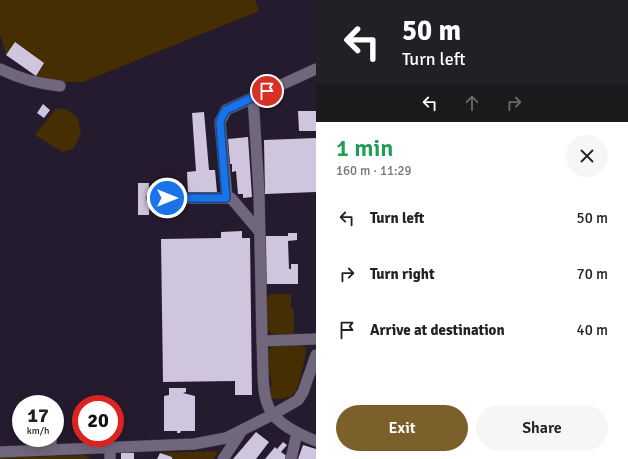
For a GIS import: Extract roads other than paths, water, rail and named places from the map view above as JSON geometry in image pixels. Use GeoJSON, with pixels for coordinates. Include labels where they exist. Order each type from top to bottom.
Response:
{"type":"FeatureCollection","features":[{"type":"Feature","properties":{"kind":"street"},"geometry":{"type":"LineString","coordinates":[[0,68],[25,79],[60,86]]}},
{"type":"Feature","properties":{"kind":"street"},"geometry":{"type":"LineString","coordinates":[[226,198],[220,122],[226,110],[316,69]]}},
{"type":"Feature","properties":{"kind":"street"},"geometry":{"type":"LineString","coordinates":[[254,97],[259,192],[258,230],[265,401],[272,416],[297,433],[316,441]]}},
{"type":"Feature","properties":{"kind":"street"},"geometry":{"type":"LineString","coordinates":[[152,198],[231,198],[258,230]]}},
{"type":"Feature","properties":{"kind":"street"},"geometry":{"type":"LineString","coordinates":[[262,341],[316,339]]}},
{"type":"Feature","properties":{"kind":"street"},"geometry":{"type":"LineString","coordinates":[[124,446],[214,442],[241,432],[272,416],[298,400],[303,392],[316,355]]}},
{"type":"Feature","properties":{"kind":"street"},"geometry":{"type":"LineString","coordinates":[[223,459],[241,432]]}},
{"type":"Feature","properties":{"kind":"street"},"geometry":{"type":"LineString","coordinates":[[291,459],[297,433]]}},
{"type":"Feature","properties":{"kind":"street"},"geometry":{"type":"LineString","coordinates":[[0,452],[110,447],[110,459]]}}]}
